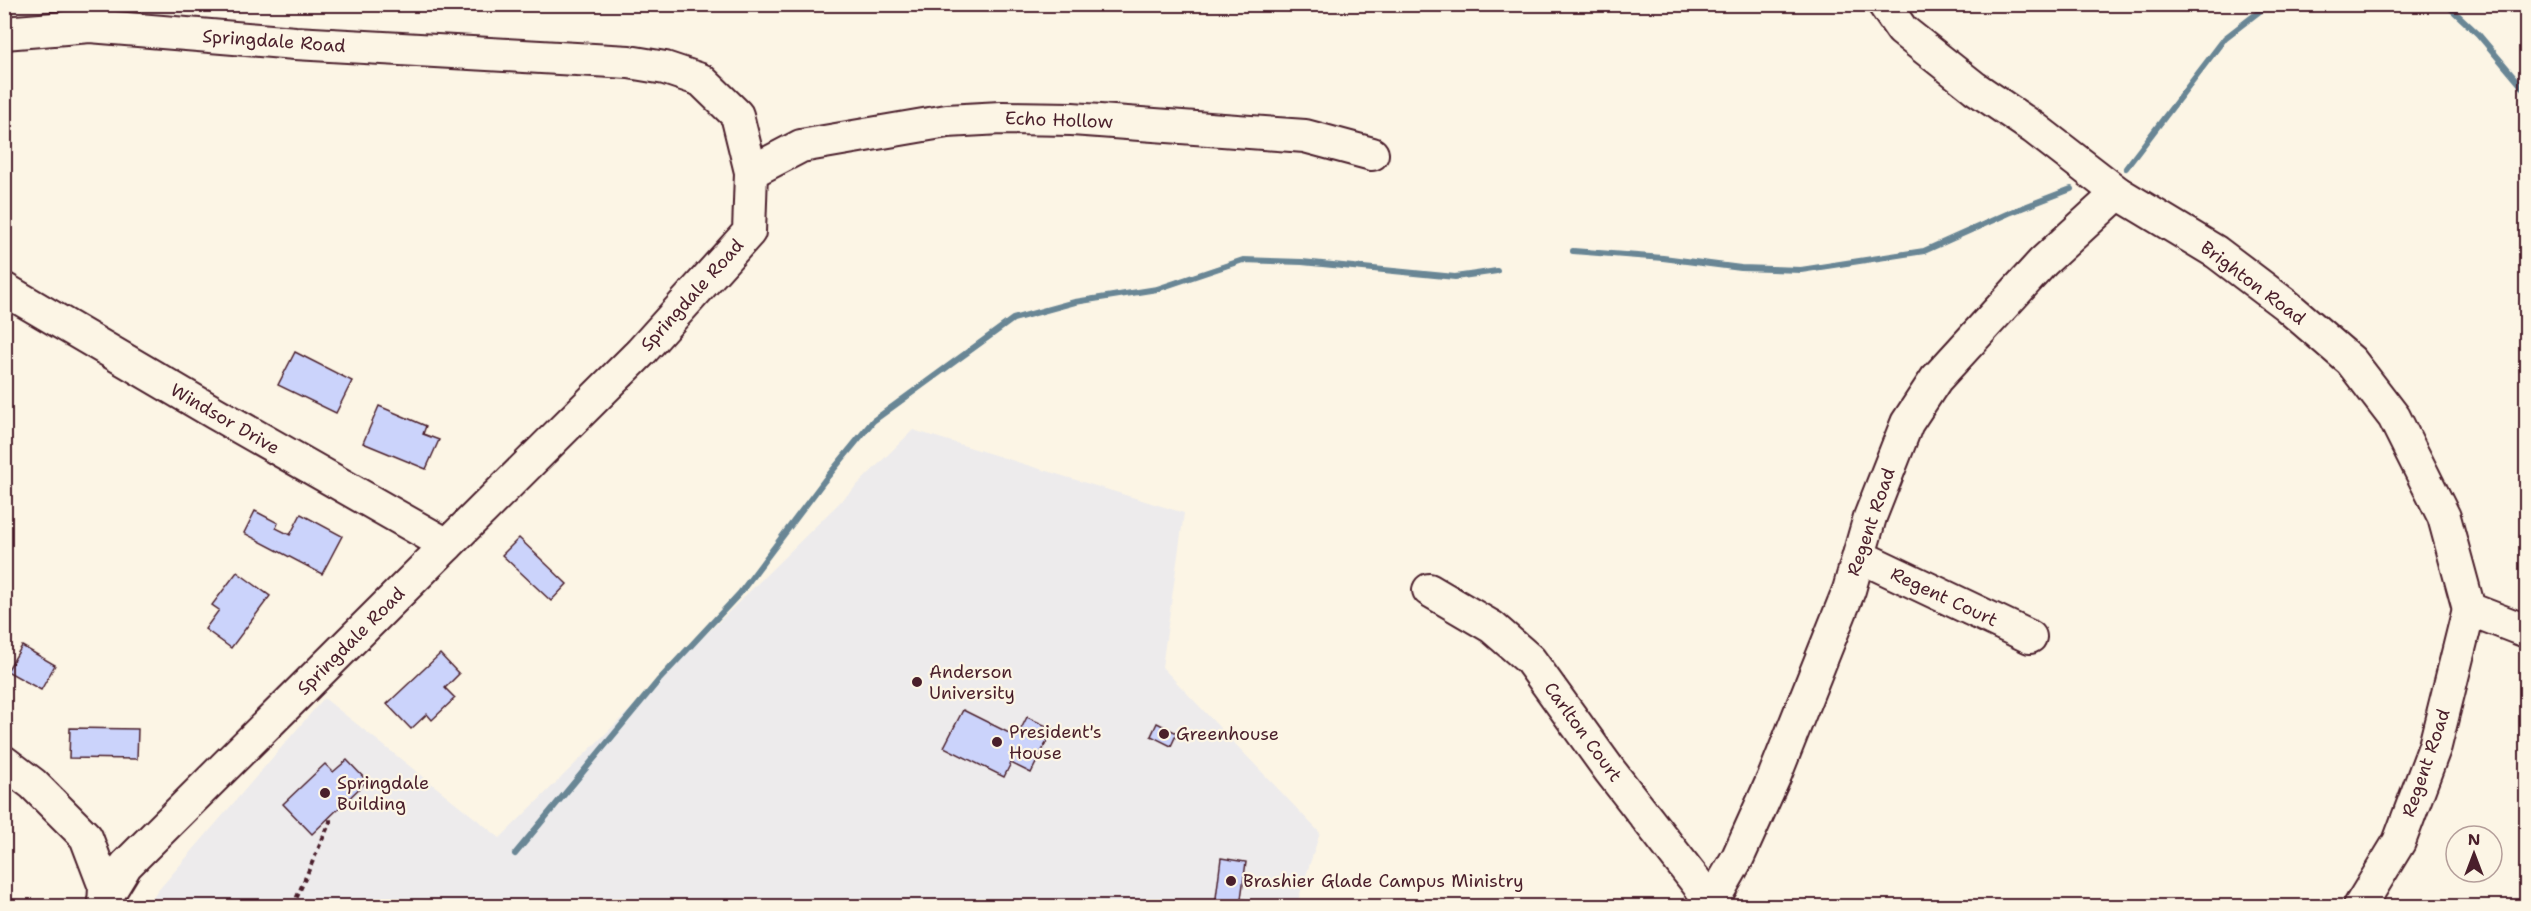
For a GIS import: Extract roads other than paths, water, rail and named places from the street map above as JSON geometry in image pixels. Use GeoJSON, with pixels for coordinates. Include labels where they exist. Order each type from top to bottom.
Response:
{"type":"FeatureCollection","features":[{"type":"Feature","properties":{"kind":"street","name":"Brighton Road"},"geometry":{"type":"LineString","coordinates":[[1884,4],[1902,30],[1975,88],[2034,128],[2118,193],[2216,252],[2286,305],[2350,361],[2394,417],[2444,517],[2469,609]]}},
{"type":"Feature","properties":{"kind":"street","name":"Springdale Road"},"geometry":{"type":"LineString","coordinates":[[4,33],[90,26],[295,43],[629,62],[665,68],[701,80],[737,115],[751,172],[749,232],[640,352],[126,865],[104,904]]}},
{"type":"Feature","properties":{"kind":"street","name":"Echo Hollow"},"geometry":{"type":"LineString","coordinates":[[751,172],[801,146],[947,121],[1001,118],[1072,119],[1305,136],[1372,154]]}},
{"type":"Feature","properties":{"kind":"street","name":"Regent Road"},"geometry":{"type":"LineString","coordinates":[[1713,904],[1738,857],[1775,775],[1849,590],[1870,517],[1907,423],[1936,379],[2043,262],[2118,193]]}},
{"type":"Feature","properties":{"kind":"street","name":"Windsor Drive"},"geometry":{"type":"LineString","coordinates":[[4,289],[214,413],[447,545]]}},
{"type":"Feature","properties":{"kind":"street","name":"Regent Court"},"geometry":{"type":"LineString","coordinates":[[1859,556],[2030,637]]}},
{"type":"Feature","properties":{"kind":"street","name":"Carlton Court"},"geometry":{"type":"LineString","coordinates":[[1429,590],[1492,627],[1530,660],[1610,771],[1713,904]]}},
{"type":"Feature","properties":{"kind":"street","name":"Regent Road"},"geometry":{"type":"LineString","coordinates":[[2360,906],[2399,842],[2435,746],[2469,609]]}},
{"type":"Feature","properties":{"kind":"street"},"geometry":{"type":"LineString","coordinates":[[2469,609],[2526,631]]}},
{"type":"Feature","properties":{"kind":"street"},"geometry":{"type":"LineString","coordinates":[[4,762],[33,784],[86,837],[105,887],[104,904]]}},
{"type":"Feature","properties":{"kind":"waterway"},"geometry":{"type":"LineString","coordinates":[[2126,168],[2225,38],[2269,4]]}},
{"type":"Feature","properties":{"kind":"waterway"},"geometry":{"type":"LineString","coordinates":[[2446,4],[2478,34],[2526,91]]}},
{"type":"Feature","properties":{"kind":"waterway"},"geometry":{"type":"LineString","coordinates":[[1573,251],[1663,258],[1741,268],[1801,270],[1924,251],[2009,213],[2071,189]]}},
{"type":"Feature","properties":{"kind":"waterway"},"geometry":{"type":"LineString","coordinates":[[515,854],[659,680],[740,593],[824,481],[873,421],[1013,319],[1075,302],[1157,289],[1243,260],[1302,262],[1455,277],[1497,271]]}},
{"type":"Feature","properties":{"kind":"place","name":"Anderson University"},"geometry":{"type":"Point","coordinates":[917,682]}},
{"type":"Feature","properties":{"kind":"place","name":"Greenhouse"},"geometry":{"type":"Point","coordinates":[1164,734]}},
{"type":"Feature","properties":{"kind":"place","name":"President's House"},"geometry":{"type":"Point","coordinates":[997,742]}},
{"type":"Feature","properties":{"kind":"place","name":"Springdale Building"},"geometry":{"type":"Point","coordinates":[325,793]}},
{"type":"Feature","properties":{"kind":"place","name":"Brashier Glade Campus Ministry"},"geometry":{"type":"Point","coordinates":[1231,881]}}]}
